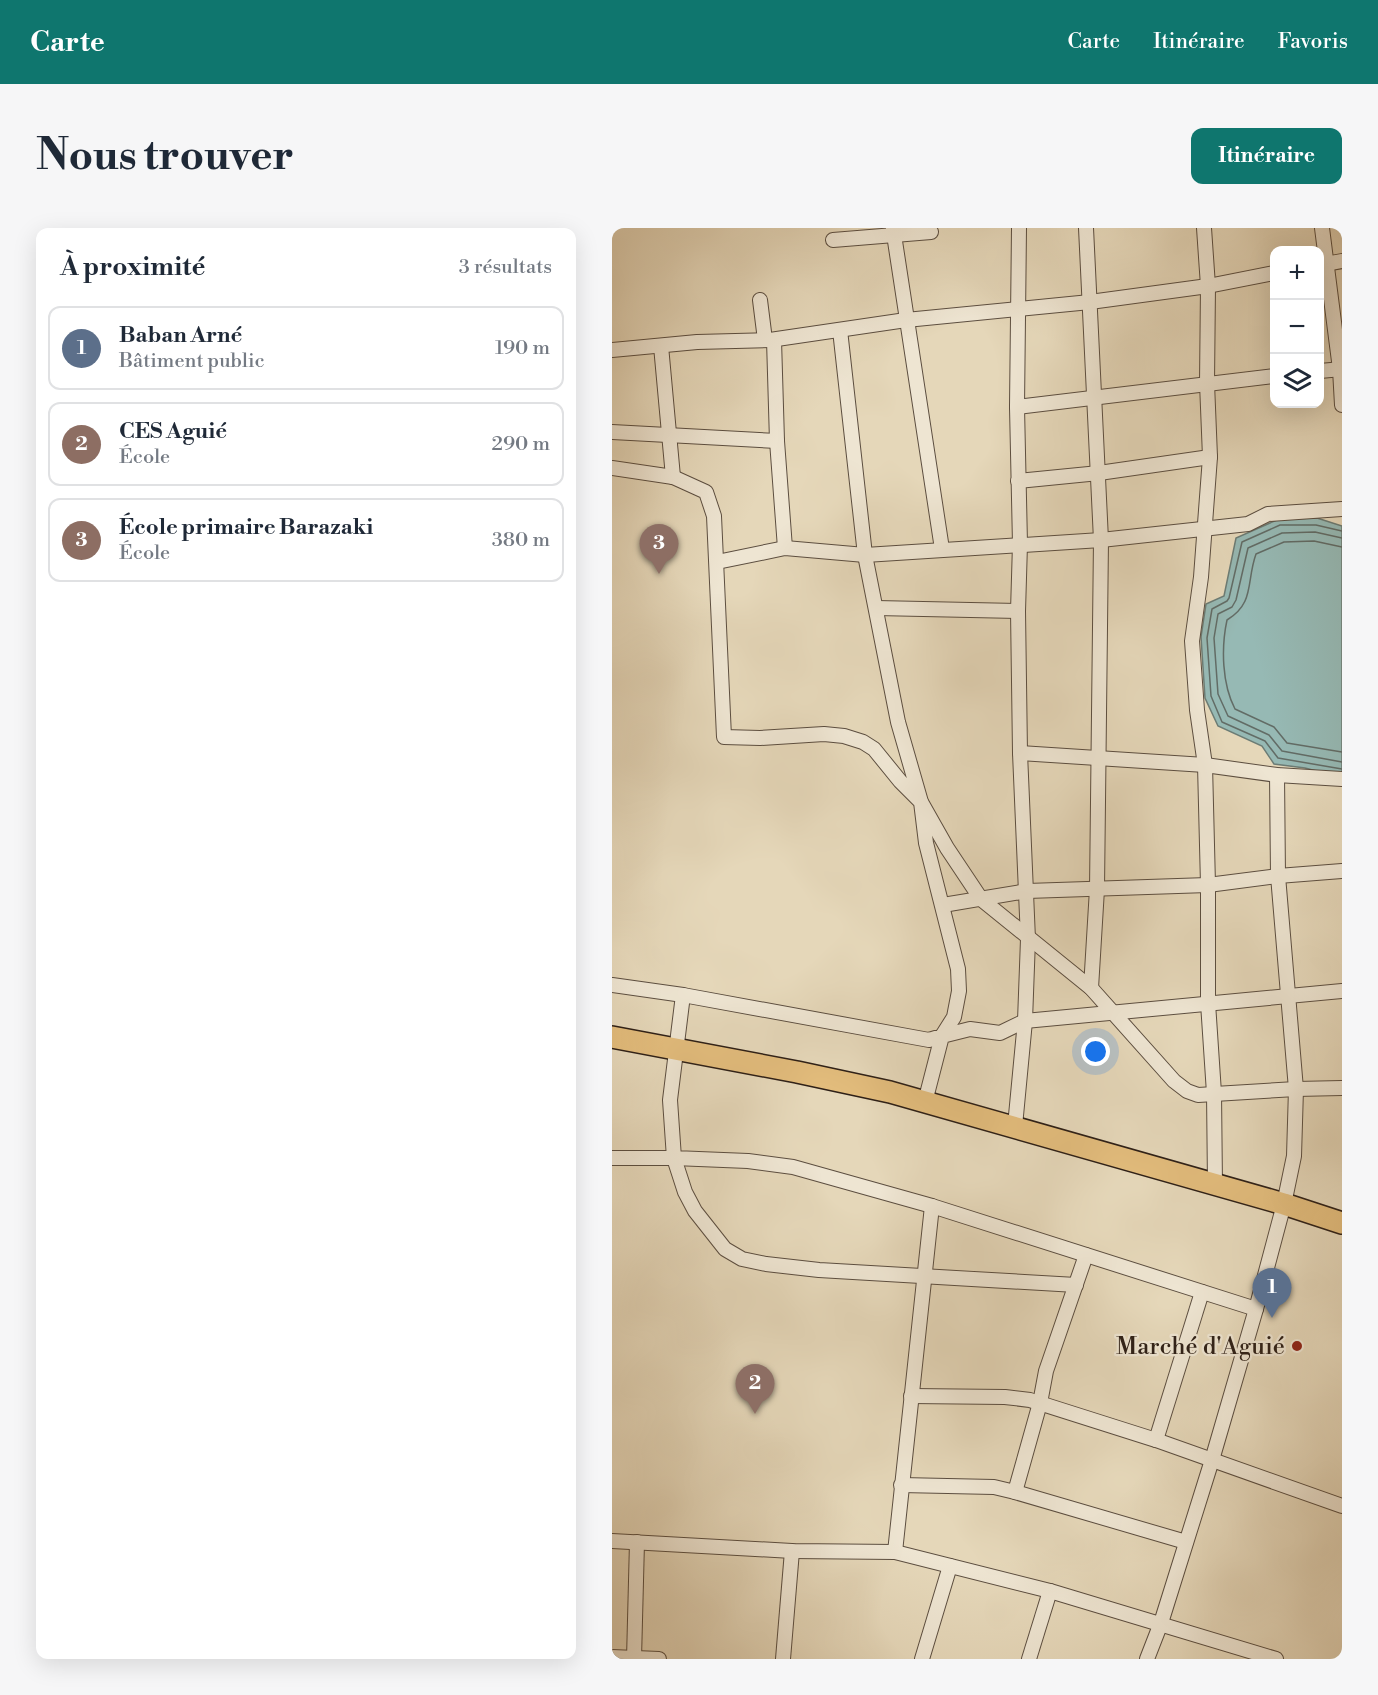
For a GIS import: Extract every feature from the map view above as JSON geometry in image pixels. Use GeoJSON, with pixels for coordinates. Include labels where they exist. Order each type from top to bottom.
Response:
{"type":"FeatureCollection","features":[{"type":"Feature","properties":{"kind":"highway"},"geometry":{"type":"LineString","coordinates":[[612,1037],[890,1092],[1015,1126],[1342,1223]]}},
{"type":"Feature","properties":{"kind":"street"},"geometry":{"type":"LineString","coordinates":[[1015,1126],[1025,1021],[1028,939],[1020,753],[1018,611],[1020,544],[1017,407],[1019,228]]}},
{"type":"Feature","properties":{"kind":"street"},"geometry":{"type":"LineString","coordinates":[[1086,228],[1101,540],[1097,889],[1091,988]]}},
{"type":"Feature","properties":{"kind":"street"},"geometry":{"type":"LineString","coordinates":[[1204,228],[1208,286],[1207,383],[1210,457],[1201,577],[1192,642],[1197,710],[1205,765],[1208,1004],[1214,1093],[1215,1185]]}},
{"type":"Feature","properties":{"kind":"street"},"geometry":{"type":"LineString","coordinates":[[1322,228],[1322,246]]}},
{"type":"Feature","properties":{"kind":"street"},"geometry":{"type":"LineString","coordinates":[[893,232],[942,549]]}},
{"type":"Feature","properties":{"kind":"street"},"geometry":{"type":"LineString","coordinates":[[833,240],[893,232],[932,232]]}},
{"type":"Feature","properties":{"kind":"street"},"geometry":{"type":"LineString","coordinates":[[1324,265],[1342,261]]}},
{"type":"Feature","properties":{"kind":"street"},"geometry":{"type":"LineString","coordinates":[[612,350],[697,342],[769,340],[906,320],[1090,302],[1208,286],[1270,274]]}},
{"type":"Feature","properties":{"kind":"street"},"geometry":{"type":"LineString","coordinates":[[1324,276],[1341,369],[1342,405]]}},
{"type":"Feature","properties":{"kind":"street"},"geometry":{"type":"LineString","coordinates":[[760,300],[769,340],[785,549]]}},
{"type":"Feature","properties":{"kind":"street"},"geometry":{"type":"LineString","coordinates":[[840,330],[865,555],[897,722],[921,801],[926,843],[958,969],[959,991],[954,1017],[942,1036],[925,1102]]}},
{"type":"Feature","properties":{"kind":"street"},"geometry":{"type":"LineString","coordinates":[[661,346],[673,477]]}},
{"type":"Feature","properties":{"kind":"street"},"geometry":{"type":"LineString","coordinates":[[1324,371],[1341,369]]}},
{"type":"Feature","properties":{"kind":"street"},"geometry":{"type":"LineString","coordinates":[[1017,407],[1270,377]]}},
{"type":"Feature","properties":{"kind":"street"},"geometry":{"type":"LineString","coordinates":[[612,432],[777,441]]}},
{"type":"Feature","properties":{"kind":"street"},"geometry":{"type":"LineString","coordinates":[[1018,481],[1099,473],[1210,457]]}},
{"type":"Feature","properties":{"kind":"street"},"geometry":{"type":"LineString","coordinates":[[612,468],[673,477],[706,492],[714,516],[724,737],[760,738],[824,734],[844,736],[863,742],[874,749],[900,781],[921,801],[947,848],[981,899],[1091,988],[1173,1081],[1187,1091],[1198,1095],[1296,1089],[1342,1089]]}},
{"type":"Feature","properties":{"kind":"street"},"geometry":{"type":"LineString","coordinates":[[717,562],[785,549],[865,555],[1101,540],[1248,524],[1268,514],[1342,509]]}},
{"type":"Feature","properties":{"kind":"street"},"geometry":{"type":"LineString","coordinates":[[876,608],[1018,611]]}},
{"type":"Feature","properties":{"kind":"street"},"geometry":{"type":"LineString","coordinates":[[1020,753],[1205,765],[1277,775],[1342,778]]}},
{"type":"Feature","properties":{"kind":"street"},"geometry":{"type":"LineString","coordinates":[[1147,1659],[1161,1623],[1212,1460],[1256,1309],[1284,1204],[1294,1156],[1296,1089],[1278,876],[1277,775]]}},
{"type":"Feature","properties":{"kind":"street"},"geometry":{"type":"LineString","coordinates":[[943,905],[1027,891],[1208,885],[1342,871]]}},
{"type":"Feature","properties":{"kind":"street"},"geometry":{"type":"LineString","coordinates":[[612,985],[683,995],[929,1040],[970,1029],[1000,1033],[1025,1021],[1342,991]]}},
{"type":"Feature","properties":{"kind":"street"},"geometry":{"type":"LineString","coordinates":[[683,995],[670,1100],[674,1158],[685,1192],[695,1211],[725,1249],[742,1258],[766,1264],[819,1270],[1076,1285]]}},
{"type":"Feature","properties":{"kind":"street"},"geometry":{"type":"LineString","coordinates":[[612,1158],[748,1161],[794,1167],[932,1206],[1256,1309]]}},
{"type":"Feature","properties":{"kind":"street"},"geometry":{"type":"LineString","coordinates":[[895,1552],[932,1206]]}},
{"type":"Feature","properties":{"kind":"street"},"geometry":{"type":"LineString","coordinates":[[1016,1492],[1040,1403],[1046,1371],[1086,1255]]}},
{"type":"Feature","properties":{"kind":"street"},"geometry":{"type":"LineString","coordinates":[[1156,1440],[1202,1292]]}},
{"type":"Feature","properties":{"kind":"street"},"geometry":{"type":"LineString","coordinates":[[911,1396],[1005,1397],[1040,1403],[1156,1440],[1342,1506]]}},
{"type":"Feature","properties":{"kind":"street"},"geometry":{"type":"LineString","coordinates":[[901,1485],[994,1488],[1016,1492],[1186,1542]]}},
{"type":"Feature","properties":{"kind":"street"},"geometry":{"type":"LineString","coordinates":[[612,1541],[792,1551],[895,1552],[1050,1591],[1274,1659]]}},
{"type":"Feature","properties":{"kind":"street"},"geometry":{"type":"LineString","coordinates":[[634,1658],[637,1542]]}},
{"type":"Feature","properties":{"kind":"street"},"geometry":{"type":"LineString","coordinates":[[783,1659],[792,1551]]}},
{"type":"Feature","properties":{"kind":"street"},"geometry":{"type":"LineString","coordinates":[[922,1659],[950,1566]]}},
{"type":"Feature","properties":{"kind":"street"},"geometry":{"type":"LineString","coordinates":[[1029,1659],[1050,1591]]}},
{"type":"Feature","properties":{"kind":"street"},"geometry":{"type":"LineString","coordinates":[[612,1657],[659,1659]]}},
{"type":"Feature","properties":{"kind":"water"},"geometry":{"type":"Polygon","coordinates":[[[1317,518],[1342,526],[1342,775],[1274,764],[1262,746],[1218,726],[1205,698],[1201,637],[1206,604],[1224,596],[1236,538],[1279,519],[1317,518]]]}},
{"type":"Feature","properties":{"kind":"place","name":"École primaire Barazaki"},"geometry":{"type":"Point","coordinates":[659,574]}},
{"type":"Feature","properties":{"kind":"place","name":"Baban Arné"},"geometry":{"type":"Point","coordinates":[1272,1318]}},
{"type":"Feature","properties":{"kind":"place","name":"Marché d'Aguié"},"geometry":{"type":"Point","coordinates":[1297,1346]}},
{"type":"Feature","properties":{"kind":"place","name":"CES Aguié"},"geometry":{"type":"Point","coordinates":[755,1414]}}]}
